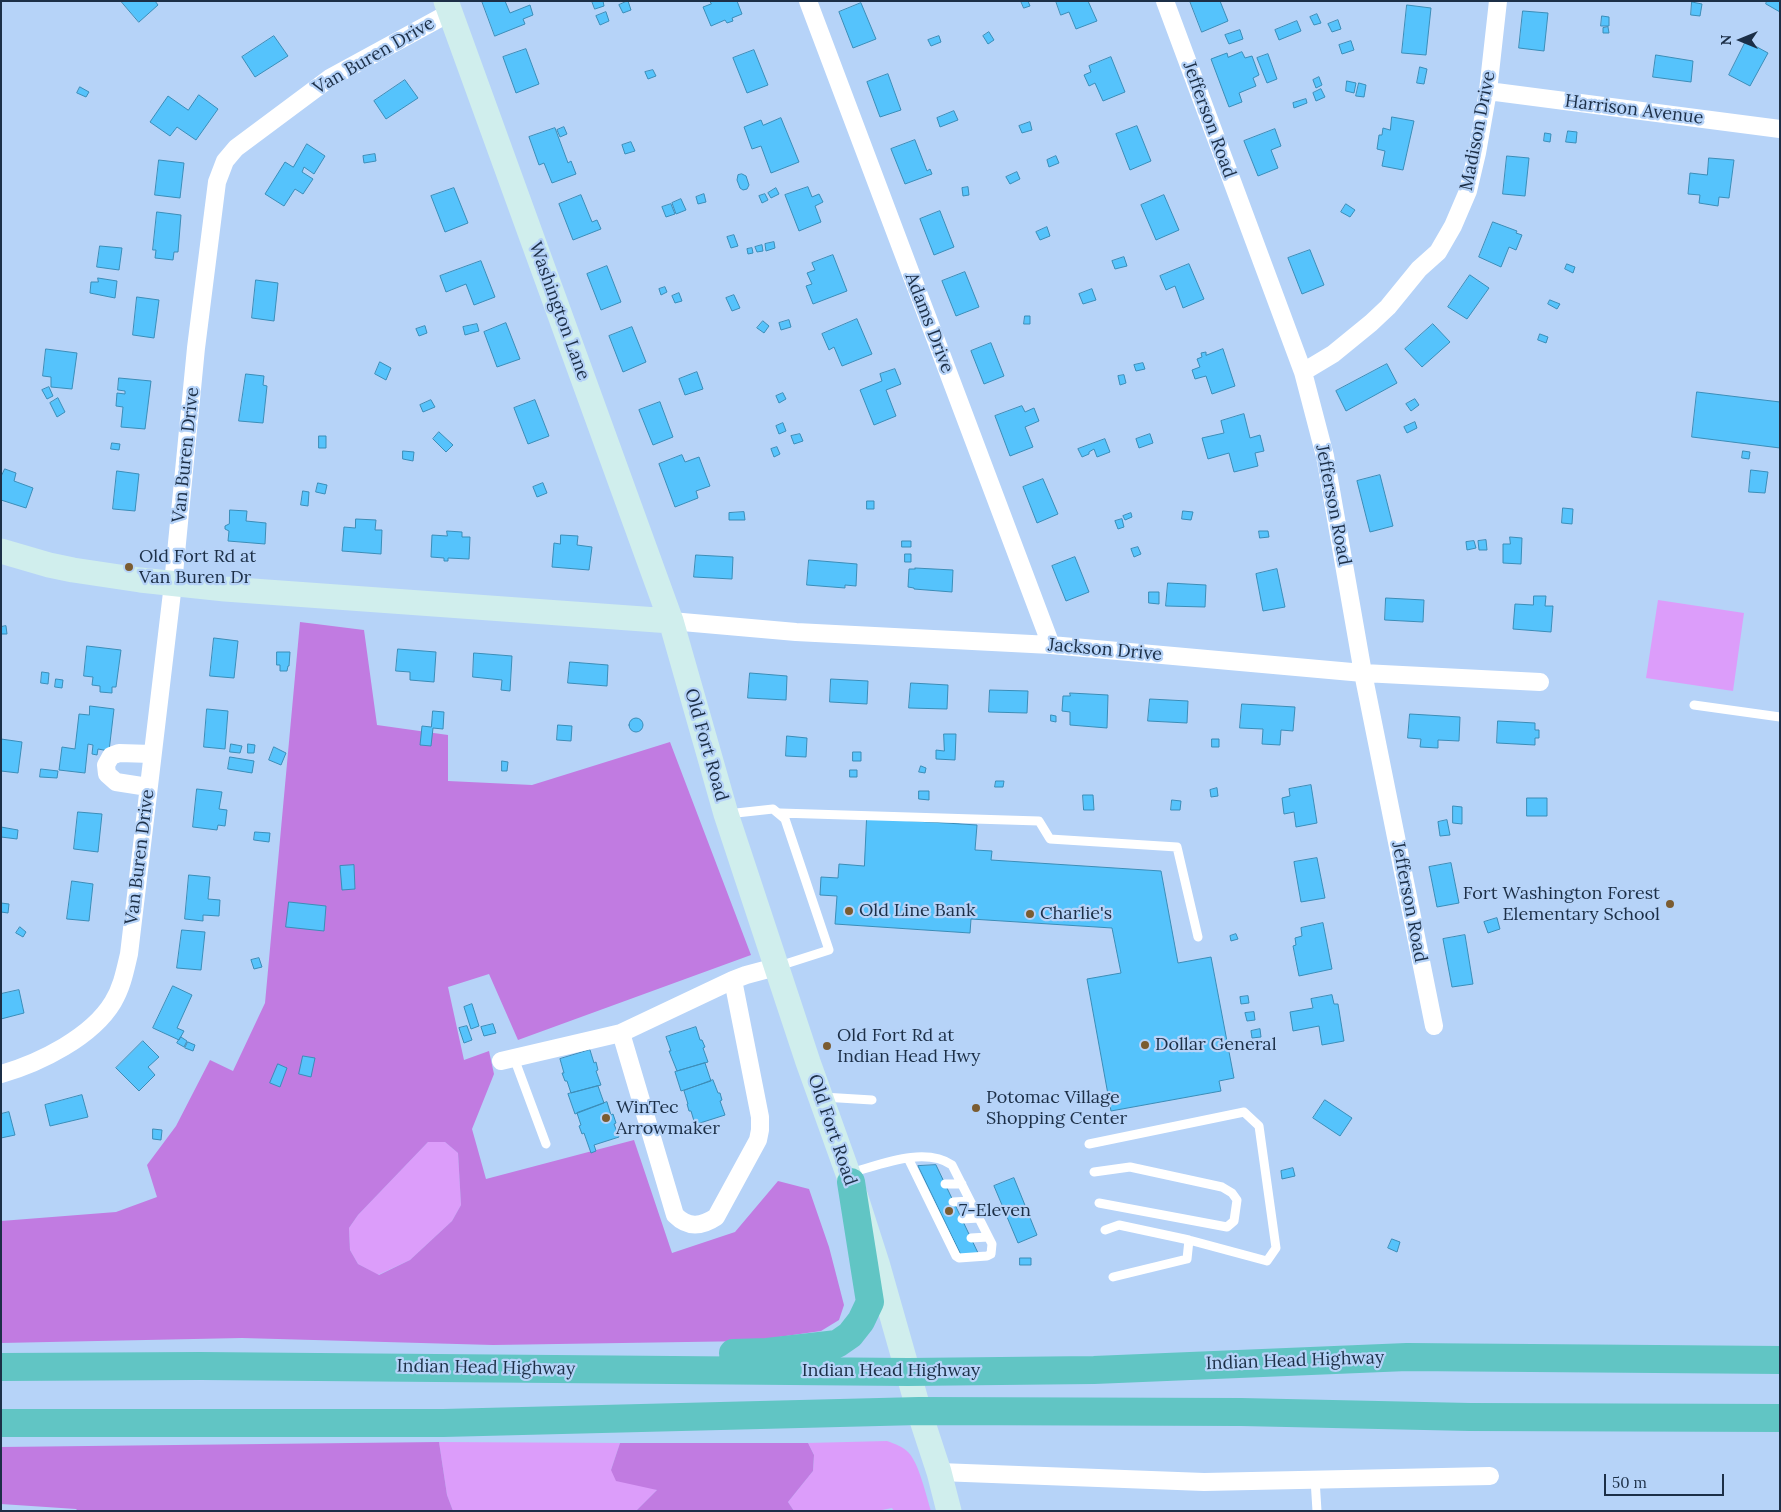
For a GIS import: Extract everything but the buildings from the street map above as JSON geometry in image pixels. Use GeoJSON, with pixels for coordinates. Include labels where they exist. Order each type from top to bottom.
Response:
{"type":"FeatureCollection","features":[{"type":"Feature","properties":{"kind":"highway"},"geometry":{"type":"LineString","coordinates":[[516,1369],[654,1354],[766,1352],[837,1344],[850,1335],[861,1321],[870,1302],[849,1178]]}},
{"type":"Feature","properties":{"kind":"highway","name":"Indian Head Highway"},"geometry":{"type":"LineString","coordinates":[[1,1367],[200,1366],[908,1372],[1094,1370],[1407,1356],[1780,1360]]}},
{"type":"Feature","properties":{"kind":"highway"},"geometry":{"type":"LineString","coordinates":[[1,1423],[443,1423],[919,1411],[1241,1412],[1470,1418],[1780,1418]]}},
{"type":"Feature","properties":{"kind":"main road","name":"Washington Lane"},"geometry":{"type":"LineString","coordinates":[[449,6],[670,621]]}},
{"type":"Feature","properties":{"kind":"main road"},"geometry":{"type":"LineString","coordinates":[[1,551],[73,570],[172,584],[670,621]]}},
{"type":"Feature","properties":{"kind":"main road","name":"Old Fort Road"},"geometry":{"type":"LineString","coordinates":[[670,621],[726,814],[877,1263],[949,1511]]}},
{"type":"Feature","properties":{"kind":"street","name":"Adams Drive"},"geometry":{"type":"LineString","coordinates":[[808,1],[1051,645]]}},
{"type":"Feature","properties":{"kind":"street","name":"Jefferson Road"},"geometry":{"type":"LineString","coordinates":[[1165,1],[1303,372],[1325,456],[1363,673],[1434,1026]]}},
{"type":"Feature","properties":{"kind":"street","name":"Madison Drive"},"geometry":{"type":"LineString","coordinates":[[1303,372],[1333,354],[1371,323],[1399,294],[1419,269],[1438,252],[1453,226],[1468,191],[1477,153],[1488,91],[1498,1]]}},
{"type":"Feature","properties":{"kind":"street","name":"Van Buren Drive"},"geometry":{"type":"LineString","coordinates":[[1,1074],[42,1058],[87,1031],[113,1003],[124,980],[129,954],[172,584],[196,348],[217,182],[225,161],[236,148],[330,78],[449,6]]}},
{"type":"Feature","properties":{"kind":"street","name":"Harrison Avenue"},"geometry":{"type":"LineString","coordinates":[[1488,91],[1780,128]]}},
{"type":"Feature","properties":{"kind":"street","name":"Jackson Drive"},"geometry":{"type":"LineString","coordinates":[[670,621],[796,632],[1051,645],[1363,673],[1540,682]]}},
{"type":"Feature","properties":{"kind":"street"},"geometry":{"type":"LineString","coordinates":[[148,787],[116,782],[107,774],[106,765],[111,756],[119,753],[152,754]]}},
{"type":"Feature","properties":{"kind":"street"},"geometry":{"type":"LineString","coordinates":[[508,1059],[621,1033],[746,974],[776,967]]}},
{"type":"Feature","properties":{"kind":"street"},"geometry":{"type":"LineString","coordinates":[[621,1033],[674,1216],[690,1225],[709,1222],[716,1217],[758,1140],[760,1130],[756,1095],[733,980]]}},
{"type":"Feature","properties":{"kind":"street"},"geometry":{"type":"LineString","coordinates":[[939,1472],[1204,1482],[1490,1476]]}},
{"type":"Feature","properties":{"kind":"lane"},"geometry":{"type":"LineString","coordinates":[[1694,705],[1780,718]]}},
{"type":"Feature","properties":{"kind":"lane"},"geometry":{"type":"LineString","coordinates":[[726,814],[774,809],[780,813],[785,820],[829,950],[776,967]]}},
{"type":"Feature","properties":{"kind":"lane"},"geometry":{"type":"LineString","coordinates":[[780,813],[1039,821],[1050,839],[1177,847],[1198,937]]}},
{"type":"Feature","properties":{"kind":"lane"},"geometry":{"type":"LineString","coordinates":[[508,1059],[546,1144]]}},
{"type":"Feature","properties":{"kind":"lane"},"geometry":{"type":"LineString","coordinates":[[820,1097],[872,1100]]}},
{"type":"Feature","properties":{"kind":"lane"},"geometry":{"type":"LineString","coordinates":[[1089,1144],[1244,1112],[1259,1126],[1276,1248],[1267,1261],[1189,1240],[1119,1225],[1105,1230]]}},
{"type":"Feature","properties":{"kind":"lane"},"geometry":{"type":"LineString","coordinates":[[849,1178],[908,1158],[946,1161],[952,1165],[979,1218],[988,1237],[992,1250],[991,1254],[959,1258],[952,1250],[951,1239],[908,1158]]}},
{"type":"Feature","properties":{"kind":"lane"},"geometry":{"type":"LineString","coordinates":[[1094,1172],[1130,1167],[1222,1187],[1232,1193],[1237,1200],[1234,1221],[1226,1227],[1100,1203]]}},
{"type":"Feature","properties":{"kind":"lane"},"geometry":{"type":"LineString","coordinates":[[945,1184],[962,1184]]}},
{"type":"Feature","properties":{"kind":"lane"},"geometry":{"type":"LineString","coordinates":[[954,1202],[970,1201]]}},
{"type":"Feature","properties":{"kind":"lane"},"geometry":{"type":"LineString","coordinates":[[962,1220],[979,1218]]}},
{"type":"Feature","properties":{"kind":"lane"},"geometry":{"type":"LineString","coordinates":[[971,1238],[988,1237]]}},
{"type":"Feature","properties":{"kind":"lane"},"geometry":{"type":"LineString","coordinates":[[1113,1277],[1187,1259],[1189,1240]]}},
{"type":"Feature","properties":{"kind":"lane"},"geometry":{"type":"LineString","coordinates":[[1315,1479],[1317,1511]]}},
{"type":"Feature","properties":{"kind":"shaded area"},"geometry":{"type":"Polygon","coordinates":[[[1658,600],[1744,613],[1733,691],[1646,678],[1658,600]]]}},
{"type":"Feature","properties":{"kind":"shaded area"},"geometry":{"type":"Polygon","coordinates":[[[300,622],[364,630],[377,725],[448,735],[448,781],[532,785],[670,742],[751,955],[518,1040],[489,974],[448,987],[464,1060],[489,1051],[494,1074],[472,1129],[486,1179],[634,1140],[672,1253],[735,1232],[778,1181],[809,1189],[829,1247],[844,1305],[839,1320],[821,1331],[751,1341],[493,1345],[242,1338],[1,1343],[1,1221],[116,1212],[157,1197],[147,1165],[176,1126],[210,1060],[233,1071],[265,1003],[300,622]],[[428,1142],[358,1215],[349,1228],[350,1250],[358,1264],[379,1275],[410,1260],[452,1221],[461,1205],[458,1153],[445,1142],[428,1142]]]}},
{"type":"Feature","properties":{"kind":"shaded area"},"geometry":{"type":"Polygon","coordinates":[[[428,1142],[445,1142],[458,1153],[461,1205],[452,1221],[410,1260],[378,1275],[358,1264],[350,1250],[349,1228],[358,1215],[428,1142]]]}},
{"type":"Feature","properties":{"kind":"shaded area"},"geometry":{"type":"Polygon","coordinates":[[[887,1441],[903,1448],[912,1457],[922,1480],[931,1511],[894,1511],[892,1508],[877,1511],[794,1511],[788,1502],[813,1471],[814,1455],[808,1443],[887,1441]]]}},
{"type":"Feature","properties":{"kind":"shaded area"},"geometry":{"type":"Polygon","coordinates":[[[439,1442],[620,1443],[611,1470],[657,1490],[636,1511],[453,1511],[447,1495],[439,1442]]]}},
{"type":"Feature","properties":{"kind":"shaded area"},"geometry":{"type":"Polygon","coordinates":[[[439,1442],[447,1495],[453,1511],[78,1511],[76,1509],[1,1504],[1,1447],[439,1442]]]}},
{"type":"Feature","properties":{"kind":"shaded area"},"geometry":{"type":"Polygon","coordinates":[[[620,1443],[808,1443],[814,1455],[813,1471],[788,1502],[794,1511],[636,1511],[657,1490],[616,1481],[611,1470],[620,1443]]]}},
{"type":"Feature","properties":{"kind":"place","name":"Old Fort Rd at Van Buren Dr"},"geometry":{"type":"Point","coordinates":[129,567]}},
{"type":"Feature","properties":{"kind":"place","name":"Fort Washington Forest Elementary School"},"geometry":{"type":"Point","coordinates":[1670,904]}},
{"type":"Feature","properties":{"kind":"place","name":"Old Line Bank"},"geometry":{"type":"Point","coordinates":[849,911]}},
{"type":"Feature","properties":{"kind":"place","name":"Charlie's"},"geometry":{"type":"Point","coordinates":[1030,914]}},
{"type":"Feature","properties":{"kind":"place","name":"Dollar General"},"geometry":{"type":"Point","coordinates":[1145,1045]}},
{"type":"Feature","properties":{"kind":"place","name":"Old Fort Rd at Indian Head Hwy"},"geometry":{"type":"Point","coordinates":[827,1046]}},
{"type":"Feature","properties":{"kind":"place","name":"Potomac Village Shopping Center"},"geometry":{"type":"Point","coordinates":[976,1108]}},
{"type":"Feature","properties":{"kind":"place","name":"WinTec Arrowmaker"},"geometry":{"type":"Point","coordinates":[606,1118]}},
{"type":"Feature","properties":{"kind":"place","name":"7-Eleven"},"geometry":{"type":"Point","coordinates":[949,1211]}}]}
